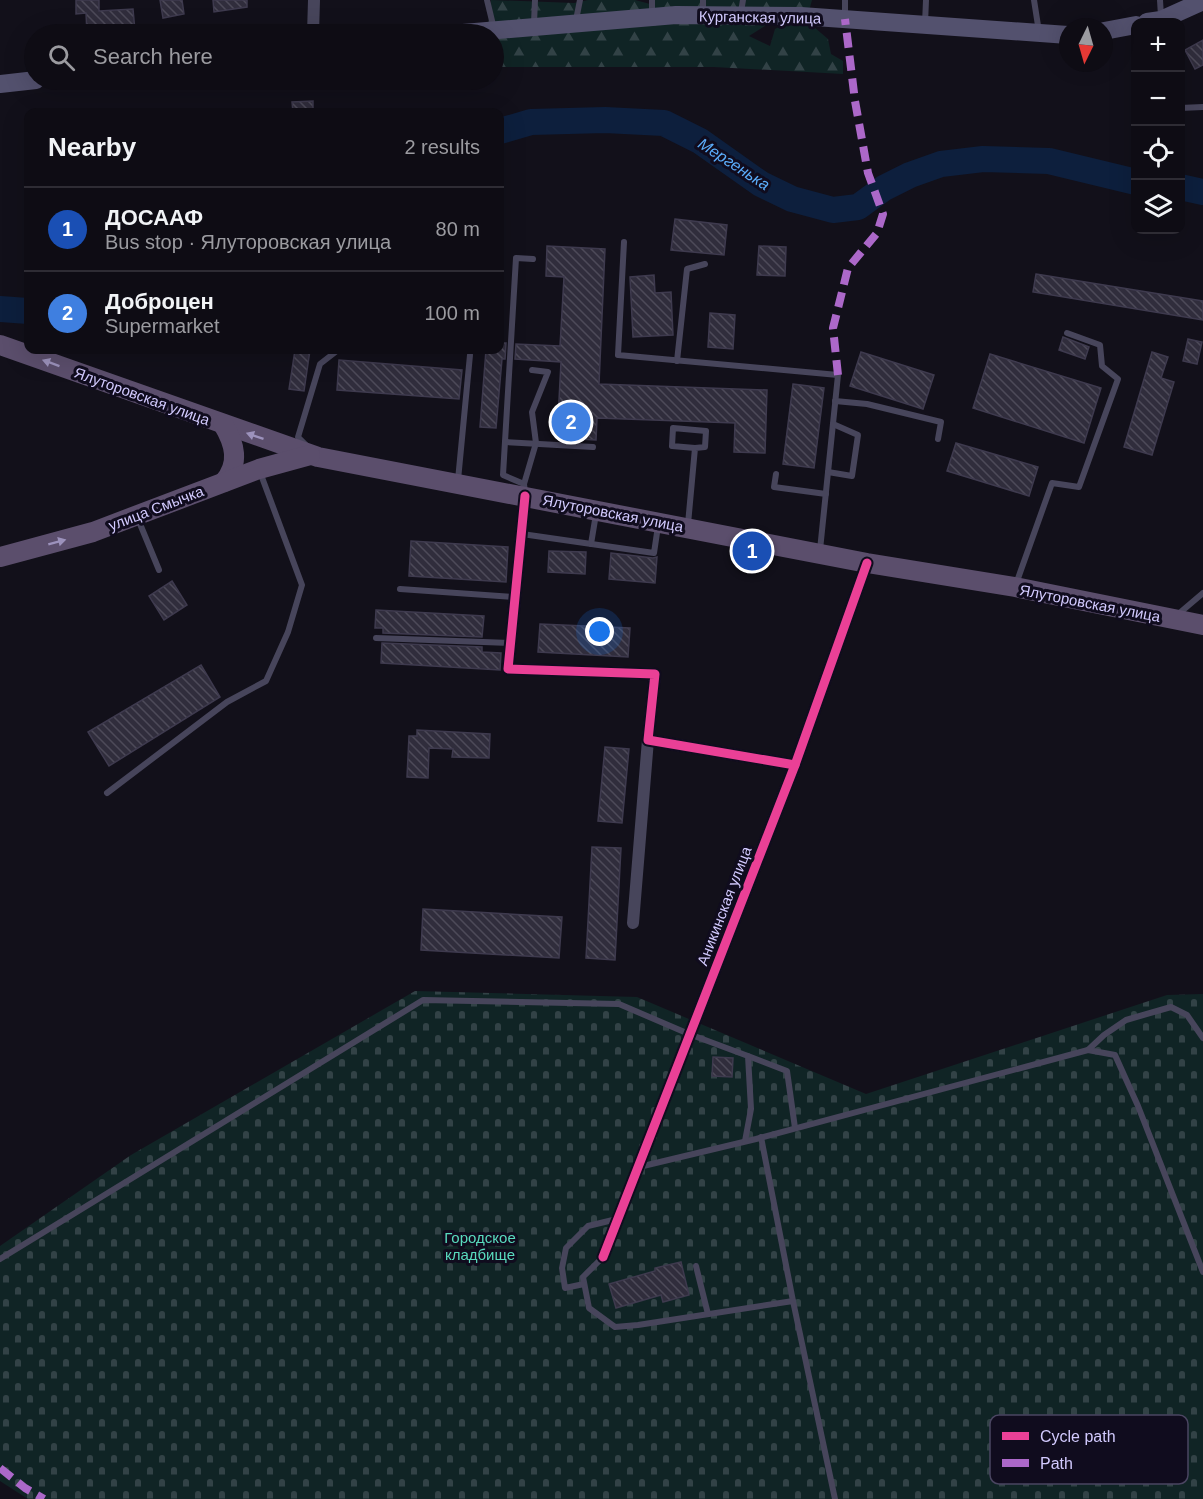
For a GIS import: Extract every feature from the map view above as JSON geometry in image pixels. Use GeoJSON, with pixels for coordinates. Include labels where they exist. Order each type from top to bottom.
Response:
{"type":"FeatureCollection","features":[{"type":"Feature","properties":{"kind":"main road"},"geometry":{"type":"LineString","coordinates":[[1161,18],[1203,1]]}},
{"type":"Feature","properties":{"kind":"main road","name":"Курганская улица"},"geometry":{"type":"LineString","coordinates":[[504,30],[575,24],[652,9],[742,8],[801,16],[1059,34]]}},
{"type":"Feature","properties":{"kind":"main road"},"geometry":{"type":"LineString","coordinates":[[1113,30],[1131,26]]}},
{"type":"Feature","properties":{"kind":"main road"},"geometry":{"type":"LineString","coordinates":[[0,84],[24,81]]}},
{"type":"Feature","properties":{"kind":"main road","name":"Ялуторовская улица"},"geometry":{"type":"LineString","coordinates":[[0,345],[24,354]]}},
{"type":"Feature","properties":{"kind":"main road","name":"Ялуторовская улица"},"geometry":{"type":"LineString","coordinates":[[25,354],[314,456],[458,484],[525,490],[597,510],[867,563],[1015,587],[1203,625]]}},
{"type":"Feature","properties":{"kind":"main road"},"geometry":{"type":"LineString","coordinates":[[223,424],[234,448],[235,460],[233,469],[224,482]]}},
{"type":"Feature","properties":{"kind":"main road","name":"улица Смычка"},"geometry":{"type":"LineString","coordinates":[[0,557],[93,532],[259,469],[314,456]]}},
{"type":"Feature","properties":{"kind":"street"},"geometry":{"type":"LineString","coordinates":[[313,24],[314,0]]}},
{"type":"Feature","properties":{"kind":"street"},"geometry":{"type":"LineString","coordinates":[[525,490],[508,669],[656,674],[648,740],[633,923]]}},
{"type":"Feature","properties":{"kind":"street","name":"Аникинская улица"},"geometry":{"type":"LineString","coordinates":[[603,1257],[795,765],[867,563]]}},
{"type":"Feature","properties":{"kind":"street"},"geometry":{"type":"LineString","coordinates":[[648,740],[795,765]]}},
{"type":"Feature","properties":{"kind":"lane"},"geometry":{"type":"LineString","coordinates":[[487,0],[492,24]]}},
{"type":"Feature","properties":{"kind":"lane"},"geometry":{"type":"LineString","coordinates":[[533,28],[535,0]]}},
{"type":"Feature","properties":{"kind":"lane"},"geometry":{"type":"LineString","coordinates":[[575,24],[580,0]]}},
{"type":"Feature","properties":{"kind":"lane"},"geometry":{"type":"LineString","coordinates":[[845,0],[846,19]]}},
{"type":"Feature","properties":{"kind":"lane"},"geometry":{"type":"LineString","coordinates":[[925,24],[926,0]]}},
{"type":"Feature","properties":{"kind":"lane"},"geometry":{"type":"LineString","coordinates":[[1034,0],[1039,33]]}},
{"type":"Feature","properties":{"kind":"lane"},"geometry":{"type":"LineString","coordinates":[[1155,18],[1160,0]]}},
{"type":"Feature","properties":{"kind":"lane"},"geometry":{"type":"LineString","coordinates":[[1185,108],[1203,107]]}},
{"type":"Feature","properties":{"kind":"lane"},"geometry":{"type":"LineString","coordinates":[[624,242],[618,355],[838,375],[819,554]]}},
{"type":"Feature","properties":{"kind":"lane"},"geometry":{"type":"LineString","coordinates":[[532,370],[548,372],[532,412],[536,443],[525,490],[503,475],[516,258],[534,259]]}},
{"type":"Feature","properties":{"kind":"lane"},"geometry":{"type":"LineString","coordinates":[[677,361],[687,269],[705,264]]}},
{"type":"Feature","properties":{"kind":"lane"},"geometry":{"type":"LineString","coordinates":[[1015,587],[1052,483],[1080,488],[1118,379],[1102,366],[1100,345],[1067,333]]}},
{"type":"Feature","properties":{"kind":"lane"},"geometry":{"type":"LineString","coordinates":[[314,456],[298,437],[320,364],[333,354]]}},
{"type":"Feature","properties":{"kind":"lane"},"geometry":{"type":"LineString","coordinates":[[458,484],[470,355]]}},
{"type":"Feature","properties":{"kind":"lane"},"geometry":{"type":"LineString","coordinates":[[835,401],[867,404],[941,422],[938,439]]}},
{"type":"Feature","properties":{"kind":"lane"},"geometry":{"type":"LineString","coordinates":[[828,472],[852,476],[858,435],[833,424]]}},
{"type":"Feature","properties":{"kind":"lane"},"geometry":{"type":"LineString","coordinates":[[673,428],[706,431],[705,447],[695,448],[672,446],[673,428]]}},
{"type":"Feature","properties":{"kind":"lane"},"geometry":{"type":"LineString","coordinates":[[505,442],[592,447]]}},
{"type":"Feature","properties":{"kind":"lane"},"geometry":{"type":"LineString","coordinates":[[688,528],[695,448]]}},
{"type":"Feature","properties":{"kind":"lane"},"geometry":{"type":"LineString","coordinates":[[107,793],[227,702],[266,681],[288,632],[302,585],[259,469]]}},
{"type":"Feature","properties":{"kind":"lane"},"geometry":{"type":"LineString","coordinates":[[776,474],[774,487],[826,494]]}},
{"type":"Feature","properties":{"kind":"lane"},"geometry":{"type":"LineString","coordinates":[[591,544],[597,510]]}},
{"type":"Feature","properties":{"kind":"lane"},"geometry":{"type":"LineString","coordinates":[[136,516],[159,570]]}},
{"type":"Feature","properties":{"kind":"lane"},"geometry":{"type":"LineString","coordinates":[[521,534],[654,553],[659,522]]}},
{"type":"Feature","properties":{"kind":"lane"},"geometry":{"type":"LineString","coordinates":[[400,589],[515,597]]}},
{"type":"Feature","properties":{"kind":"lane"},"geometry":{"type":"LineString","coordinates":[[1172,619],[1203,593]]}},
{"type":"Feature","properties":{"kind":"lane"},"geometry":{"type":"LineString","coordinates":[[376,638],[511,643]]}},
{"type":"Feature","properties":{"kind":"lane"},"geometry":{"type":"LineString","coordinates":[[0,1258],[423,1000],[619,1004],[689,1034],[736,1049],[786,1071],[795,1128]]}},
{"type":"Feature","properties":{"kind":"lane"},"geometry":{"type":"LineString","coordinates":[[1088,1050],[1104,1035],[1126,1020],[1171,1007],[1188,1015],[1203,1038]]}},
{"type":"Feature","properties":{"kind":"lane"},"geometry":{"type":"LineString","coordinates":[[638,1167],[761,1137],[1088,1050],[1115,1055],[1138,1106],[1203,1272]]}},
{"type":"Feature","properties":{"kind":"lane"},"geometry":{"type":"LineString","coordinates":[[745,1141],[751,1109],[748,1056]]}},
{"type":"Feature","properties":{"kind":"lane"},"geometry":{"type":"LineString","coordinates":[[761,1137],[835,1499]]}},
{"type":"Feature","properties":{"kind":"lane"},"geometry":{"type":"LineString","coordinates":[[584,1284],[565,1288],[562,1268],[566,1248],[588,1226],[618,1219]]}},
{"type":"Feature","properties":{"kind":"lane"},"geometry":{"type":"LineString","coordinates":[[603,1257],[583,1277],[584,1284],[590,1308],[615,1327],[793,1300]]}},
{"type":"Feature","properties":{"kind":"lane"},"geometry":{"type":"LineString","coordinates":[[696,1266],[708,1314]]}},
{"type":"Feature","properties":{"kind":"green space"},"geometry":{"type":"Polygon","coordinates":[[[491,0],[574,3],[588,0],[635,0],[650,4],[651,0],[812,0],[809,11],[790,10],[749,36],[770,46],[775,29],[801,16],[828,39],[831,54],[843,61],[843,74],[714,67],[504,67],[504,24],[488,24],[491,0]]]}},
{"type":"Feature","properties":{"kind":"green space","name":"Городское кладбище"},"geometry":{"type":"Polygon","coordinates":[[[415,991],[637,997],[866,1094],[1167,995],[1203,994],[1203,1499],[28,1499],[0,1481],[0,1246],[131,1155],[415,991]]]}},
{"type":"Feature","properties":{"kind":"building"},"geometry":{"type":"Polygon","coordinates":[[[76,0],[99,0],[99,11],[133,9],[134,24],[87,24],[86,13],[76,14],[76,0]]]}},
{"type":"Feature","properties":{"kind":"building"},"geometry":{"type":"Polygon","coordinates":[[[160,0],[182,0],[184,14],[163,18],[160,0]]]}},
{"type":"Feature","properties":{"kind":"building"},"geometry":{"type":"Polygon","coordinates":[[[213,0],[247,0],[247,7],[214,12],[213,0]]]}},
{"type":"Feature","properties":{"kind":"building"},"geometry":{"type":"Polygon","coordinates":[[[1203,40],[1203,65],[1195,69],[1185,50],[1203,40]]]}},
{"type":"Feature","properties":{"kind":"building"},"geometry":{"type":"Polygon","coordinates":[[[313,101],[313,108],[293,108],[292,102],[313,101]]]}},
{"type":"Feature","properties":{"kind":"building"},"geometry":{"type":"Polygon","coordinates":[[[675,219],[727,225],[724,255],[671,250],[675,219]]]}},
{"type":"Feature","properties":{"kind":"building"},"geometry":{"type":"Polygon","coordinates":[[[547,246],[605,249],[599,384],[767,390],[765,453],[734,452],[735,423],[597,418],[596,440],[557,438],[561,362],[515,359],[516,344],[560,346],[564,277],[546,276],[547,246]]]}},
{"type":"Feature","properties":{"kind":"building"},"geometry":{"type":"Polygon","coordinates":[[[759,246],[786,247],[785,276],[757,275],[759,246]]]}},
{"type":"Feature","properties":{"kind":"building"},"geometry":{"type":"Polygon","coordinates":[[[1036,274],[1203,301],[1203,320],[1033,292],[1036,274]]]}},
{"type":"Feature","properties":{"kind":"building"},"geometry":{"type":"Polygon","coordinates":[[[654,275],[655,293],[671,292],[673,335],[633,337],[630,277],[654,275]]]}},
{"type":"Feature","properties":{"kind":"building"},"geometry":{"type":"Polygon","coordinates":[[[710,313],[735,315],[733,349],[708,347],[710,313]]]}},
{"type":"Feature","properties":{"kind":"building"},"geometry":{"type":"Polygon","coordinates":[[[1063,337],[1089,347],[1085,359],[1059,350],[1063,337]]]}},
{"type":"Feature","properties":{"kind":"building"},"geometry":{"type":"Polygon","coordinates":[[[1188,339],[1202,342],[1197,364],[1183,361],[1188,339]]]}},
{"type":"Feature","properties":{"kind":"building"},"geometry":{"type":"Polygon","coordinates":[[[504,343],[506,343],[505,359],[502,359],[496,428],[480,427],[486,354],[504,354],[504,343]]]}},
{"type":"Feature","properties":{"kind":"building"},"geometry":{"type":"Polygon","coordinates":[[[861,352],[934,375],[923,409],[850,386],[861,352]]]}},
{"type":"Feature","properties":{"kind":"building"},"geometry":{"type":"Polygon","coordinates":[[[1152,352],[1168,357],[1161,378],[1174,382],[1152,455],[1124,447],[1152,352]]]}},
{"type":"Feature","properties":{"kind":"building"},"geometry":{"type":"Polygon","coordinates":[[[294,354],[309,354],[304,391],[289,389],[294,354]]]}},
{"type":"Feature","properties":{"kind":"building"},"geometry":{"type":"Polygon","coordinates":[[[990,354],[1101,388],[1084,443],[973,408],[990,354]]]}},
{"type":"Feature","properties":{"kind":"building"},"geometry":{"type":"Polygon","coordinates":[[[339,360],[462,370],[459,399],[337,390],[339,360]]]}},
{"type":"Feature","properties":{"kind":"building"},"geometry":{"type":"Polygon","coordinates":[[[793,384],[824,388],[814,468],[783,464],[793,384]]]}},
{"type":"Feature","properties":{"kind":"building"},"geometry":{"type":"Polygon","coordinates":[[[956,443],[1038,467],[1029,496],[947,471],[956,443]]]}},
{"type":"Feature","properties":{"kind":"building"},"geometry":{"type":"Polygon","coordinates":[[[411,541],[508,547],[506,582],[409,576],[411,541]]]}},
{"type":"Feature","properties":{"kind":"building"},"geometry":{"type":"Polygon","coordinates":[[[549,551],[586,552],[585,574],[548,572],[549,551]]]}},
{"type":"Feature","properties":{"kind":"building"},"geometry":{"type":"Polygon","coordinates":[[[611,553],[657,557],[655,583],[609,579],[611,553]]]}},
{"type":"Feature","properties":{"kind":"building"},"geometry":{"type":"Polygon","coordinates":[[[172,581],[187,605],[164,620],[149,596],[172,581]]]}},
{"type":"Feature","properties":{"kind":"building"},"geometry":{"type":"Polygon","coordinates":[[[376,610],[484,616],[482,637],[383,633],[383,628],[375,628],[376,610]]]}},
{"type":"Feature","properties":{"kind":"building"},"geometry":{"type":"Polygon","coordinates":[[[540,624],[630,628],[628,657],[538,652],[540,624]]]}},
{"type":"Feature","properties":{"kind":"building"},"geometry":{"type":"Polygon","coordinates":[[[382,643],[482,647],[482,652],[501,653],[500,670],[381,663],[382,643]]]}},
{"type":"Feature","properties":{"kind":"building"},"geometry":{"type":"Polygon","coordinates":[[[201,665],[220,697],[109,766],[88,732],[201,665]]]}},
{"type":"Feature","properties":{"kind":"building"},"geometry":{"type":"Polygon","coordinates":[[[417,730],[490,734],[489,758],[452,757],[453,749],[429,748],[428,778],[407,777],[409,736],[417,736],[417,730]]]}},
{"type":"Feature","properties":{"kind":"building"},"geometry":{"type":"Polygon","coordinates":[[[605,747],[629,749],[622,823],[598,821],[605,747]]]}},
{"type":"Feature","properties":{"kind":"building"},"geometry":{"type":"Polygon","coordinates":[[[592,847],[621,848],[615,960],[586,958],[592,847]]]}},
{"type":"Feature","properties":{"kind":"building"},"geometry":{"type":"Polygon","coordinates":[[[423,909],[562,917],[559,958],[421,950],[423,909]]]}},
{"type":"Feature","properties":{"kind":"building"},"geometry":{"type":"Polygon","coordinates":[[[713,1057],[733,1058],[732,1077],[712,1076],[713,1057]]]}},
{"type":"Feature","properties":{"kind":"building"},"geometry":{"type":"Polygon","coordinates":[[[681,1262],[689,1295],[663,1302],[661,1295],[616,1308],[609,1284],[655,1271],[655,1268],[681,1262]]]}},
{"type":"Feature","properties":{"kind":"waterway","name":"Мергенька"},"geometry":{"type":"LineString","coordinates":[[504,130],[531,122],[605,120],[664,123],[700,141],[761,184],[792,199],[833,210],[858,207],[884,188],[910,175],[941,164],[983,159],[1049,161],[1131,181]]}},
{"type":"Feature","properties":{"kind":"waterway","name":"Мергенька"},"geometry":{"type":"LineString","coordinates":[[1185,188],[1203,192]]}},
{"type":"Feature","properties":{"kind":"waterway","name":"Мергенька"},"geometry":{"type":"LineString","coordinates":[[0,309],[24,311]]}},
{"type":"Feature","properties":{"kind":"marked path"},"geometry":{"type":"LineString","coordinates":[[838,375],[833,328],[848,268],[877,233],[883,214],[868,173],[855,101],[845,19]]}},
{"type":"Feature","properties":{"kind":"marked path"},"geometry":{"type":"LineString","coordinates":[[0,1468],[25,1488],[44,1499]]}},
{"type":"Feature","properties":{"kind":"cycle path"},"geometry":{"type":"LineString","coordinates":[[525,496],[508,669],[655,674],[648,740],[795,765]]}},
{"type":"Feature","properties":{"kind":"cycle path"},"geometry":{"type":"LineString","coordinates":[[603,1257],[795,765],[867,563]]}},
{"type":"Feature","properties":{"kind":"place","name":"Доброцен"},"geometry":{"type":"Point","coordinates":[571,422]}},
{"type":"Feature","properties":{"kind":"place","name":"ДОСААФ"},"geometry":{"type":"Point","coordinates":[752,551]}}]}
